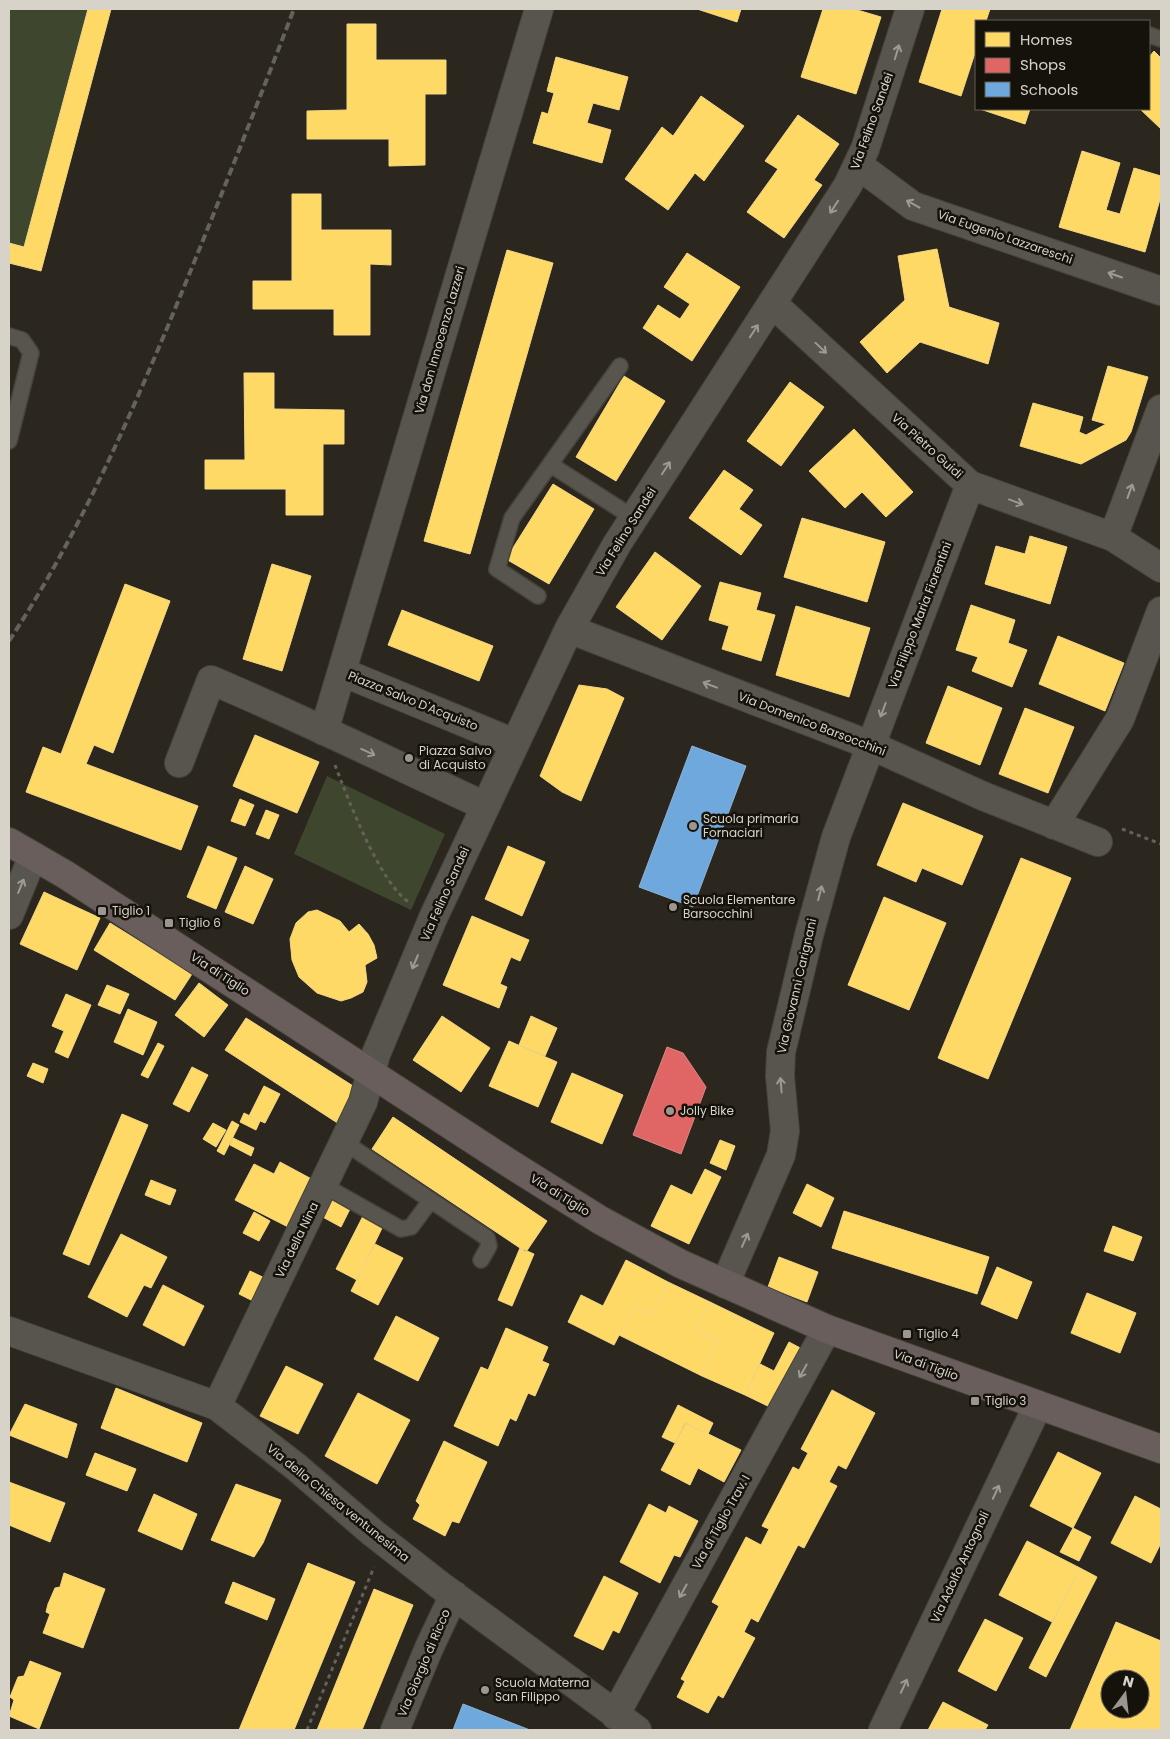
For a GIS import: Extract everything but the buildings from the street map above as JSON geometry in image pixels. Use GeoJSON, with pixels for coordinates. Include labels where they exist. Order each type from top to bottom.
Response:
{"type":"FeatureCollection","features":[{"type":"Feature","properties":{"kind":"main road","name":"Via di Tiglio"},"geometry":{"type":"LineString","coordinates":[[9,842],[97,895],[600,1220],[682,1264],[827,1328],[1161,1448]]}},
{"type":"Feature","properties":{"kind":"street","name":"Via don Innocenzo Lazzeri"},"geometry":{"type":"LineString","coordinates":[[342,672],[539,9]]}},
{"type":"Feature","properties":{"kind":"street","name":"Via Felino Sandei"},"geometry":{"type":"LineString","coordinates":[[370,1072],[433,918],[568,629],[594,582],[634,518],[848,185],[858,165],[910,9]]}},
{"type":"Feature","properties":{"kind":"street","name":"Via Eugenio Lazzareschi"},"geometry":{"type":"LineString","coordinates":[[858,165],[913,206],[1161,291]]}},
{"type":"Feature","properties":{"kind":"street","name":"Via Pietro Guidi"},"geometry":{"type":"LineString","coordinates":[[772,303],[970,485],[1113,537]]}},
{"type":"Feature","properties":{"kind":"street"},"geometry":{"type":"LineString","coordinates":[[1161,409],[1113,537],[1161,568]]}},
{"type":"Feature","properties":{"kind":"street","name":"Via Filippo Maria Fiorentini"},"geometry":{"type":"LineString","coordinates":[[870,745],[970,485]]}},
{"type":"Feature","properties":{"kind":"street"},"geometry":{"type":"LineString","coordinates":[[1054,825],[1120,719],[1161,612]]}},
{"type":"Feature","properties":{"kind":"street","name":"Via Domenico Barsocchini"},"geometry":{"type":"LineString","coordinates":[[568,629],[870,745],[1054,825],[1098,842]]}},
{"type":"Feature","properties":{"kind":"street","name":"Piazza Salvo D'Acquisto"},"geometry":{"type":"LineString","coordinates":[[324,732],[342,672],[514,742]]}},
{"type":"Feature","properties":{"kind":"street"},"geometry":{"type":"LineString","coordinates":[[179,764],[211,680],[287,712],[324,732],[485,806]]}},
{"type":"Feature","properties":{"kind":"street","name":"Via Giovanni Carignani"},"geometry":{"type":"LineString","coordinates":[[725,1284],[782,1155],[785,1131],[780,1076],[781,1052],[808,936],[836,837],[870,745]]}},
{"type":"Feature","properties":{"kind":"street"},"geometry":{"type":"LineString","coordinates":[[9,915],[33,856]]}},
{"type":"Feature","properties":{"kind":"street","name":"Via della Nina"},"geometry":{"type":"LineString","coordinates":[[217,1406],[363,1102],[370,1072]]}},
{"type":"Feature","properties":{"kind":"street","name":"Via di Tiglio Trav. I"},"geometry":{"type":"LineString","coordinates":[[615,1715],[827,1328]]}},
{"type":"Feature","properties":{"kind":"street","name":"Via della Chiesa ventunesima"},"geometry":{"type":"LineString","coordinates":[[9,1331],[217,1406],[295,1466],[384,1541],[637,1730]]}},
{"type":"Feature","properties":{"kind":"street","name":"Via Adolfo Antognoli"},"geometry":{"type":"LineString","coordinates":[[883,1730],[1038,1405]]}},
{"type":"Feature","properties":{"kind":"street","name":"Via Giorgio di Ricco"},"geometry":{"type":"LineString","coordinates":[[395,1730],[428,1648],[454,1595]]}},
{"type":"Feature","properties":{"kind":"lane"},"geometry":{"type":"LineString","coordinates":[[9,336],[22,340],[31,353],[9,441]]}},
{"type":"Feature","properties":{"kind":"lane"},"geometry":{"type":"LineString","coordinates":[[538,596],[497,569],[512,518],[620,366]]}},
{"type":"Feature","properties":{"kind":"lane"},"geometry":{"type":"LineString","coordinates":[[551,465],[634,518]]}},
{"type":"Feature","properties":{"kind":"lane"},"geometry":{"type":"LineString","coordinates":[[344,1142],[487,1238],[489,1246],[481,1260]]}},
{"type":"Feature","properties":{"kind":"lane"},"geometry":{"type":"LineString","coordinates":[[323,1185],[401,1229],[411,1227],[431,1200]]}},
{"type":"Feature","properties":{"kind":"path"},"geometry":{"type":"LineString","coordinates":[[324,732],[359,827],[379,862],[395,888],[406,901],[433,918]]}},
{"type":"Feature","properties":{"kind":"path"},"geometry":{"type":"LineString","coordinates":[[307,1730],[384,1541]]}},
{"type":"Feature","properties":{"kind":"green space"},"geometry":{"type":"Polygon","coordinates":[[[9,9],[88,9],[24,247],[9,243],[9,9]]]}},
{"type":"Feature","properties":{"kind":"green space"},"geometry":{"type":"Polygon","coordinates":[[[327,776],[445,834],[411,910],[294,854],[327,776]]]}},
{"type":"Feature","properties":{"kind":"railway"},"geometry":{"type":"LineString","coordinates":[[9,641],[56,564],[77,525],[135,403],[202,243],[294,9]]}},
{"type":"Feature","properties":{"kind":"place","name":"Piazza Salvo di Acquisto"},"geometry":{"type":"Point","coordinates":[409,758]}},
{"type":"Feature","properties":{"kind":"place","name":"Scuola primaria Fornaciari"},"geometry":{"type":"Point","coordinates":[693,826]}},
{"type":"Feature","properties":{"kind":"place","name":"Scuola Elementare Barsocchini"},"geometry":{"type":"Point","coordinates":[673,907]}},
{"type":"Feature","properties":{"kind":"place","name":"Tiglio 1"},"geometry":{"type":"Point","coordinates":[102,911]}},
{"type":"Feature","properties":{"kind":"place","name":"Tiglio 6"},"geometry":{"type":"Point","coordinates":[169,923]}},
{"type":"Feature","properties":{"kind":"place","name":"Jolly Bike"},"geometry":{"type":"Point","coordinates":[670,1111]}},
{"type":"Feature","properties":{"kind":"place","name":"Tiglio 4"},"geometry":{"type":"Point","coordinates":[907,1334]}},
{"type":"Feature","properties":{"kind":"place","name":"Tiglio 3"},"geometry":{"type":"Point","coordinates":[975,1401]}},
{"type":"Feature","properties":{"kind":"place","name":"Scuola Materna San Filippo"},"geometry":{"type":"Point","coordinates":[485,1690]}}]}
